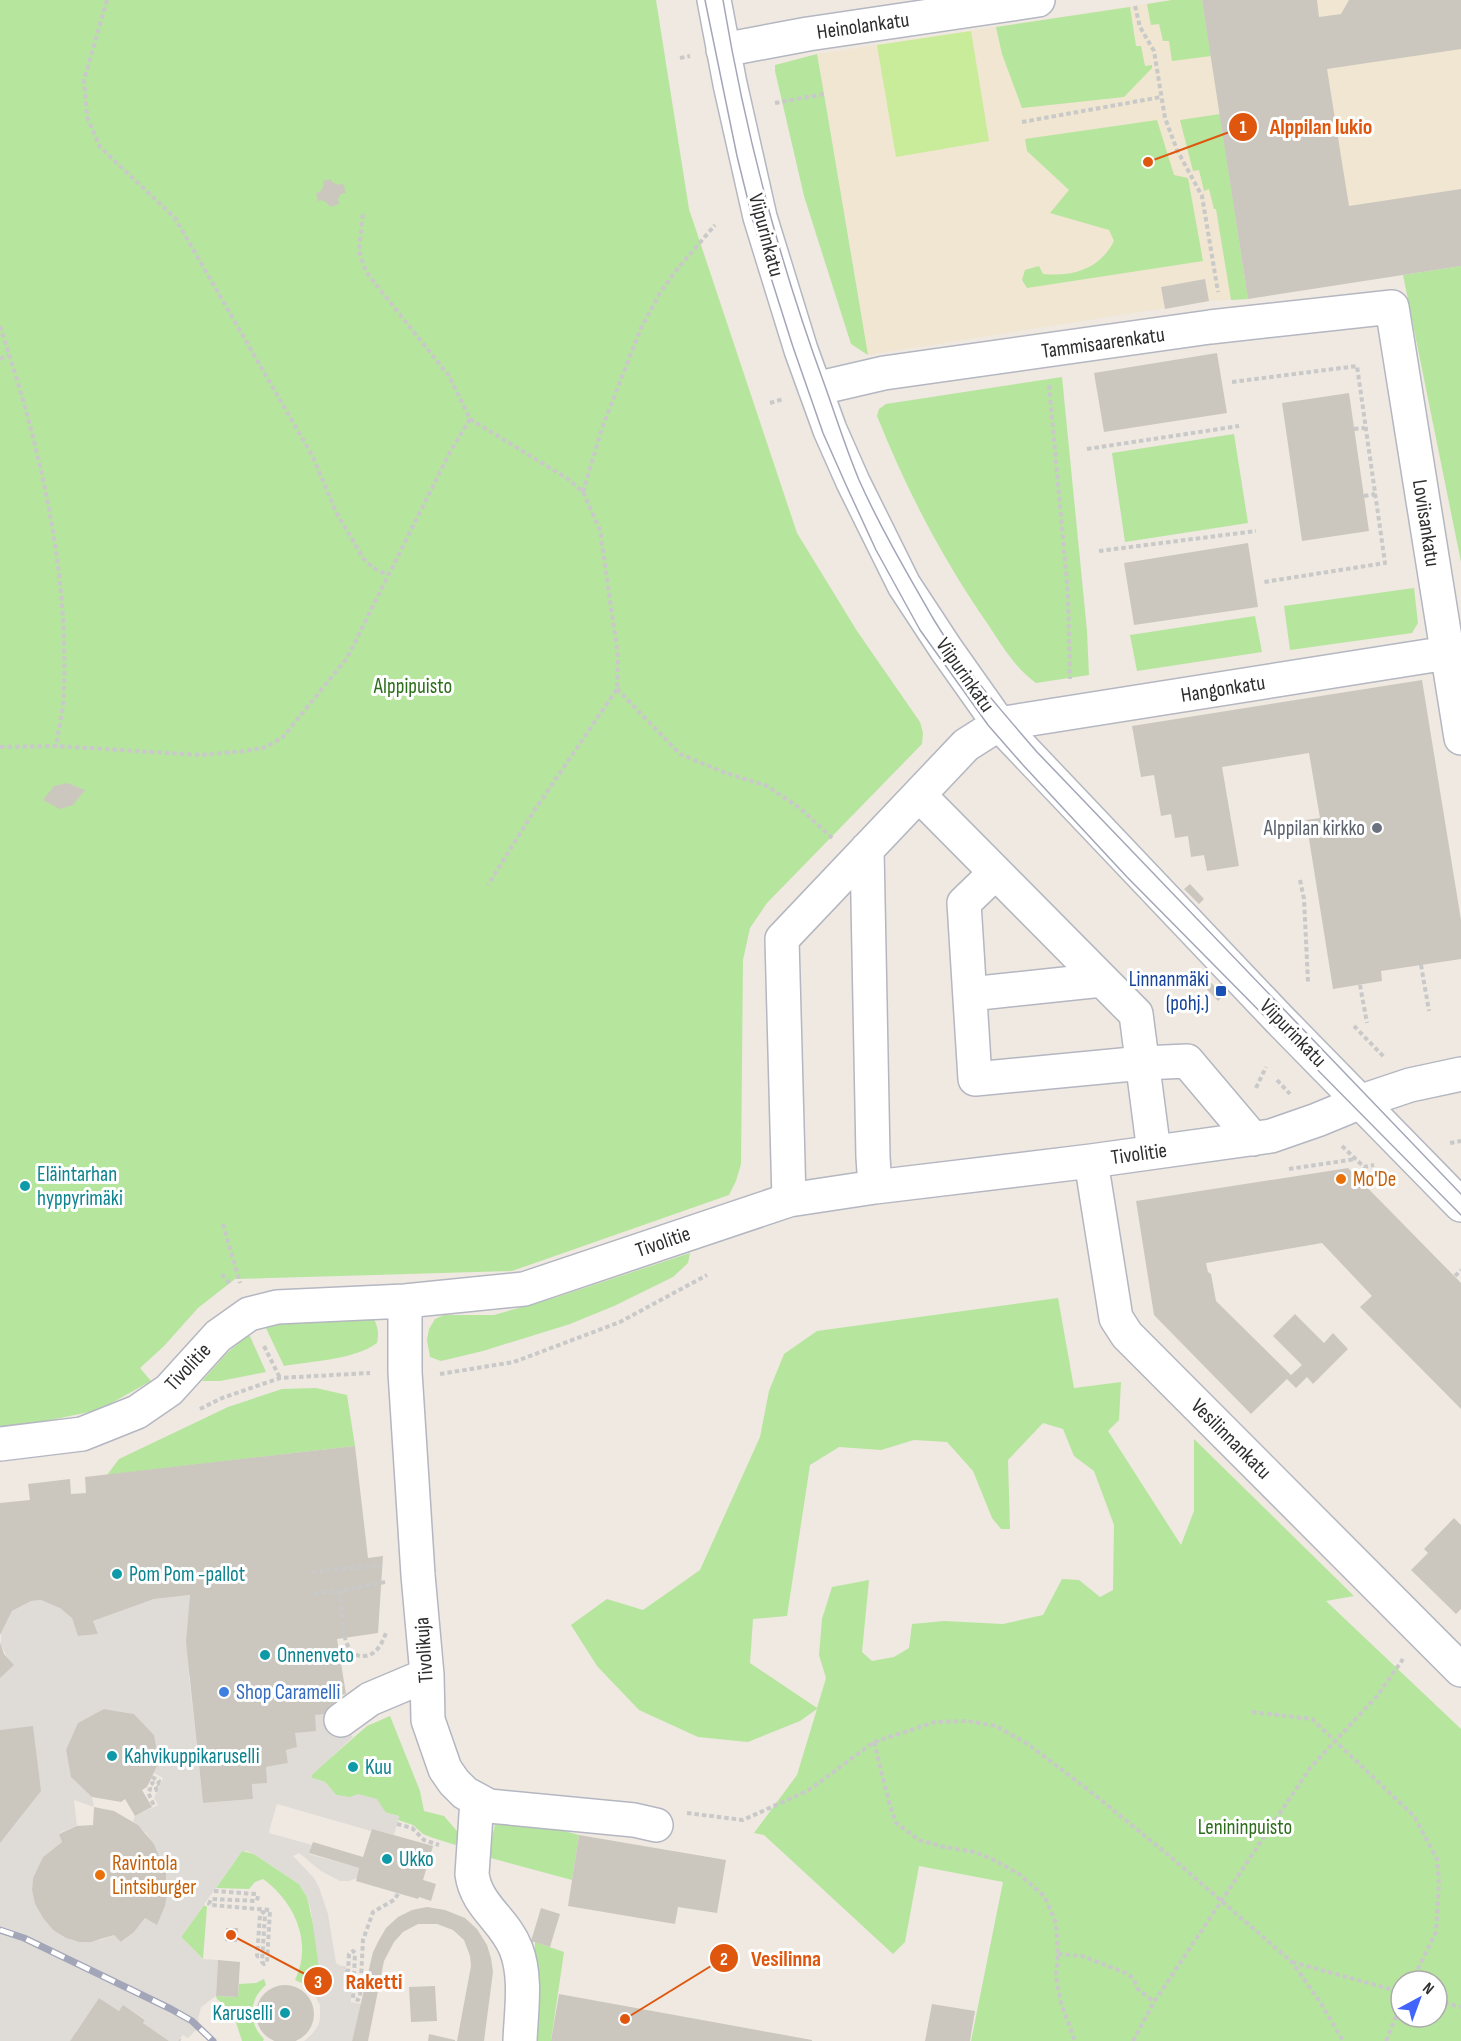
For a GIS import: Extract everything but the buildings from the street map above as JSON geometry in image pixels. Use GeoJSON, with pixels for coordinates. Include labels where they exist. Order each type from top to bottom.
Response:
{"type":"FeatureCollection","features":[{"type":"Feature","properties":{"kind":"street","name":"Viipurinkatu"},"geometry":{"type":"LineString","coordinates":[[714,0],[760,217],[801,350],[853,482],[904,585],[999,724],[1461,1205]]}},
{"type":"Feature","properties":{"kind":"street","name":"Heinolankatu"},"geometry":{"type":"LineString","coordinates":[[723,50],[808,34],[1038,0]]}},
{"type":"Feature","properties":{"kind":"street","name":"Tammisaarenkatu"},"geometry":{"type":"LineString","coordinates":[[815,389],[963,351],[1048,351],[1223,326],[1392,307]]}},
{"type":"Feature","properties":{"kind":"street","name":"Loviisankatu"},"geometry":{"type":"LineString","coordinates":[[1392,307],[1461,738]]}},
{"type":"Feature","properties":{"kind":"street","name":"Hangonkatu"},"geometry":{"type":"LineString","coordinates":[[999,724],[1447,653]]}},
{"type":"Feature","properties":{"kind":"street"},"geometry":{"type":"LineString","coordinates":[[789,1200],[782,939],[966,745],[999,724]]}},
{"type":"Feature","properties":{"kind":"street"},"geometry":{"type":"LineString","coordinates":[[919,795],[1136,1014],[1154,1152]]}},
{"type":"Feature","properties":{"kind":"street"},"geometry":{"type":"LineString","coordinates":[[867,849],[875,1187]]}},
{"type":"Feature","properties":{"kind":"street"},"geometry":{"type":"LineString","coordinates":[[995,873],[964,903],[975,1079],[1186,1061],[1253,1138]]}},
{"type":"Feature","properties":{"kind":"street"},"geometry":{"type":"LineString","coordinates":[[970,994],[1102,980]]}},
{"type":"Feature","properties":{"kind":"street","name":"Tivolitie"},"geometry":{"type":"LineString","coordinates":[[0,1444],[82,1434],[137,1412],[169,1390],[218,1336],[249,1314],[277,1307],[405,1301],[524,1289],[789,1200],[1271,1136],[1410,1085],[1461,1074]]}},
{"type":"Feature","properties":{"kind":"street","name":"Vesilinnankatu"},"geometry":{"type":"LineString","coordinates":[[1091,1161],[1116,1318],[1127,1335],[1461,1670]]}},
{"type":"Feature","properties":{"kind":"street","name":"Tivolikuja"},"geometry":{"type":"LineString","coordinates":[[405,1301],[405,1372],[427,1675],[428,1720],[445,1769],[465,1793],[489,1806],[645,1823]]}},
{"type":"Feature","properties":{"kind":"street"},"geometry":{"type":"LineString","coordinates":[[341,1720],[370,1699],[427,1675]]}},
{"type":"Feature","properties":{"kind":"street"},"geometry":{"type":"LineString","coordinates":[[477,1800],[472,1874],[474,1886],[478,1896],[507,1931],[517,1949],[522,1973],[520,2041]]}},
{"type":"Feature","properties":{"kind":"path"},"geometry":{"type":"LineString","coordinates":[[107,0],[84,80],[87,117],[100,147],[175,218],[313,457],[336,512],[363,558],[372,567],[387,574]]}},
{"type":"Feature","properties":{"kind":"path"},"geometry":{"type":"LineString","coordinates":[[1135,6],[1140,27],[1154,51],[1165,118],[1178,150],[1202,196],[1223,326]]}},
{"type":"Feature","properties":{"kind":"path"},"geometry":{"type":"LineString","coordinates":[[775,103],[824,94]]}},
{"type":"Feature","properties":{"kind":"path"},"geometry":{"type":"LineString","coordinates":[[1022,122],[1161,97]]}},
{"type":"Feature","properties":{"kind":"path"},"geometry":{"type":"LineString","coordinates":[[363,212],[359,251],[366,272],[449,376],[470,419],[568,479],[582,492],[600,530],[618,656],[617,689],[534,811],[488,885]]}},
{"type":"Feature","properties":{"kind":"path"},"geometry":{"type":"LineString","coordinates":[[582,492],[602,428],[641,328],[674,273],[715,225]]}},
{"type":"Feature","properties":{"kind":"path"},"geometry":{"type":"LineString","coordinates":[[0,326],[36,443],[57,550],[63,626],[64,689],[56,747]]}},
{"type":"Feature","properties":{"kind":"path"},"geometry":{"type":"LineString","coordinates":[[1048,351],[1068,594],[1070,688]]}},
{"type":"Feature","properties":{"kind":"path"},"geometry":{"type":"LineString","coordinates":[[0,359],[9,355]]}},
{"type":"Feature","properties":{"kind":"path"},"geometry":{"type":"LineString","coordinates":[[1232,382],[1356,366],[1385,563],[1264,582]]}},
{"type":"Feature","properties":{"kind":"path"},"geometry":{"type":"LineString","coordinates":[[0,747],[56,747],[200,755],[246,752],[266,747],[283,737],[347,658],[387,574],[451,450],[470,419]]}},
{"type":"Feature","properties":{"kind":"path"},"geometry":{"type":"LineString","coordinates":[[1087,449],[1239,426]]}},
{"type":"Feature","properties":{"kind":"path"},"geometry":{"type":"LineString","coordinates":[[1354,429],[1365,428]]}},
{"type":"Feature","properties":{"kind":"path"},"geometry":{"type":"LineString","coordinates":[[1364,496],[1375,494]]}},
{"type":"Feature","properties":{"kind":"path"},"geometry":{"type":"LineString","coordinates":[[1099,551],[1256,531]]}},
{"type":"Feature","properties":{"kind":"path"},"geometry":{"type":"LineString","coordinates":[[617,689],[680,753],[723,772],[767,786],[801,809],[835,841]]}},
{"type":"Feature","properties":{"kind":"path"},"geometry":{"type":"LineString","coordinates":[[1300,880],[1304,899],[1308,982]]}},
{"type":"Feature","properties":{"kind":"path"},"geometry":{"type":"LineString","coordinates":[[1421,965],[1429,1011]]}},
{"type":"Feature","properties":{"kind":"path"},"geometry":{"type":"LineString","coordinates":[[1360,985],[1367,1023]]}},
{"type":"Feature","properties":{"kind":"path"},"geometry":{"type":"LineString","coordinates":[[1455,1276],[1461,1270]]}},
{"type":"Feature","properties":{"kind":"path"},"geometry":{"type":"LineString","coordinates":[[222,1274],[234,1289]]}},
{"type":"Feature","properties":{"kind":"path"},"geometry":{"type":"LineString","coordinates":[[222,1398],[280,1378],[405,1372],[436,1374],[514,1362],[620,1323],[707,1275]]}},
{"type":"Feature","properties":{"kind":"path"},"geometry":{"type":"LineString","coordinates":[[312,1572],[381,1566]]}},
{"type":"Feature","properties":{"kind":"path"},"geometry":{"type":"LineString","coordinates":[[314,1593],[340,1591],[380,1583]]}},
{"type":"Feature","properties":{"kind":"path"},"geometry":{"type":"LineString","coordinates":[[340,1591],[345,1641],[354,1654],[361,1657],[369,1656],[377,1650],[386,1634],[387,1623]]}},
{"type":"Feature","properties":{"kind":"path"},"geometry":{"type":"LineString","coordinates":[[1133,2041],[1154,2002],[1310,1768],[1377,1696],[1410,1649],[1425,1633]]}},
{"type":"Feature","properties":{"kind":"path"},"geometry":{"type":"LineString","coordinates":[[1252,1712],[1312,1719],[1414,1816],[1437,1859],[1439,1883],[1436,1932],[1418,1969]]}},
{"type":"Feature","properties":{"kind":"path"},"geometry":{"type":"LineString","coordinates":[[645,1823],[660,1809],[742,1820],[809,1790],[874,1742],[935,1722],[968,1721],[996,1726],[1028,1744],[1091,1792],[1292,1962],[1322,2005],[1343,2041]]}},
{"type":"Feature","properties":{"kind":"path"},"geometry":{"type":"LineString","coordinates":[[874,1742],[896,1823],[919,1840],[975,1852],[1019,1874],[1045,1897],[1056,1923],[1058,1954],[1056,1977],[1059,1995],[1075,2041]]}},
{"type":"Feature","properties":{"kind":"path"},"geometry":{"type":"LineString","coordinates":[[152,1777],[159,1780],[158,1784],[152,1783],[156,1790],[150,1789],[148,1792],[154,1806]]}},
{"type":"Feature","properties":{"kind":"path"},"geometry":{"type":"LineString","coordinates":[[397,1824],[412,1828],[424,1840],[442,1845]]}},
{"type":"Feature","properties":{"kind":"path"},"geometry":{"type":"LineString","coordinates":[[214,1891],[256,1894],[258,1898],[257,1901],[211,1899],[209,1904],[211,1905],[270,1910],[267,1962],[264,1964],[262,1962],[265,1914],[263,1912],[260,1915],[255,1959]]}},
{"type":"Feature","properties":{"kind":"path"},"geometry":{"type":"LineString","coordinates":[[346,1972],[348,1971],[349,1954],[353,1951],[355,1953],[353,1998],[358,2000],[363,1940],[373,1912],[394,1900],[398,1894]]}},
{"type":"Feature","properties":{"kind":"path"},"geometry":{"type":"LineString","coordinates":[[1058,1954],[1082,1956],[1126,1973],[1133,1978],[1138,1989],[1154,2002]]}},
{"type":"Feature","properties":{"kind":"path"},"geometry":{"type":"LineString","coordinates":[[1292,1962],[1389,1989]]}},
{"type":"Feature","properties":{"kind":"shaded area"},"geometry":{"type":"Polygon","coordinates":[[[1172,0],[1461,0],[1461,266],[1248,299],[1209,301],[868,355],[817,54],[1172,0]]]}},
{"type":"Feature","properties":{"kind":"shaded area"},"geometry":{"type":"Polygon","coordinates":[[[312,1582],[241,1669],[189,1675],[203,1803],[253,1799],[252,1784],[266,1767],[288,1763],[286,1750],[295,1733],[315,1730],[315,1715],[335,1713],[353,1737],[312,1775],[312,1778],[325,1782],[336,1795],[350,1797],[358,1794],[377,1799],[386,1813],[399,1816],[394,1835],[372,1829],[371,1831],[277,1804],[270,1828],[269,1833],[312,1845],[309,1854],[359,1868],[357,1878],[340,1881],[321,1871],[299,1853],[293,1856],[314,1878],[319,1887],[328,1914],[336,1963],[346,1966],[346,1975],[351,1975],[351,2002],[361,2004],[352,2041],[304,2041],[319,2024],[320,2005],[315,1996],[321,1982],[307,1897],[299,1884],[254,1854],[242,1851],[181,1937],[203,1959],[218,1960],[216,1996],[201,2007],[198,2019],[200,2026],[188,2038],[183,2035],[178,2041],[169,2041],[143,2023],[145,2019],[124,2006],[119,2011],[99,1998],[70,2041],[0,2041],[0,1843],[20,1728],[0,1730],[0,1676],[8,1659],[1,1645],[1,1632],[12,1611],[31,1601],[41,1600],[52,1603],[66,1612],[72,1618],[79,1636],[98,1634],[93,1621],[154,1599],[312,1582]],[[104,1709],[66,1750],[71,1776],[92,1797],[94,1807],[74,1800],[77,1826],[59,1833],[62,1842],[43,1857],[33,1878],[32,1890],[35,1904],[43,1918],[53,1930],[66,1938],[79,1942],[101,1940],[114,1935],[122,1942],[145,1918],[157,1924],[165,1906],[168,1883],[163,1863],[147,1834],[133,1821],[135,1816],[158,1805],[154,1798],[163,1778],[154,1773],[159,1762],[154,1735],[134,1714],[104,1709]]]}},
{"type":"Feature","properties":{"kind":"green space","name":"Alppipuisto"},"geometry":{"type":"Polygon","coordinates":[[[0,0],[656,0],[689,209],[797,533],[857,631],[920,722],[923,733],[922,744],[767,903],[750,928],[743,960],[741,1164],[729,1195],[512,1271],[235,1279],[198,1308],[164,1346],[140,1368],[151,1381],[99,1410],[21,1426],[0,1427],[0,0]]]}},
{"type":"Feature","properties":{"kind":"green space"},"geometry":{"type":"Polygon","coordinates":[[[1172,0],[1202,0],[1211,56],[1172,61],[1169,41],[1163,41],[1159,24],[1151,25],[1147,4],[1172,0]]]}},
{"type":"Feature","properties":{"kind":"green space"},"geometry":{"type":"Polygon","coordinates":[[[1130,7],[1136,46],[1141,46],[1145,66],[1152,65],[1152,68],[1124,97],[1022,108],[1002,54],[996,27],[1130,7]]]}},
{"type":"Feature","properties":{"kind":"green space"},"geometry":{"type":"Polygon","coordinates":[[[971,31],[989,141],[896,157],[877,45],[971,31]]]}},
{"type":"Feature","properties":{"kind":"green space"},"geometry":{"type":"Polygon","coordinates":[[[817,54],[868,355],[851,344],[804,196],[775,71],[775,65],[817,54]]]}},
{"type":"Feature","properties":{"kind":"green space"},"geometry":{"type":"Polygon","coordinates":[[[1220,114],[1248,299],[1231,300],[1216,209],[1214,209],[1209,189],[1204,191],[1199,170],[1193,171],[1180,120],[1220,114]]]}},
{"type":"Feature","properties":{"kind":"green space"},"geometry":{"type":"Polygon","coordinates":[[[1157,120],[1174,175],[1188,178],[1203,261],[1027,288],[1022,280],[1025,270],[1039,266],[1043,274],[1054,275],[1085,269],[1101,258],[1114,241],[1109,230],[1050,213],[1069,190],[1027,151],[1025,139],[1157,120]]]}},
{"type":"Feature","properties":{"kind":"green space"},"geometry":{"type":"Polygon","coordinates":[[[1461,266],[1461,562],[1403,275],[1461,266]]]}},
{"type":"Feature","properties":{"kind":"green space"},"geometry":{"type":"Polygon","coordinates":[[[1062,377],[1087,631],[1089,675],[1036,683],[1009,655],[970,598],[940,548],[900,471],[877,416],[879,409],[886,404],[1062,377]]]}},
{"type":"Feature","properties":{"kind":"green space"},"geometry":{"type":"Polygon","coordinates":[[[1234,434],[1248,523],[1125,542],[1112,453],[1234,434]]]}},
{"type":"Feature","properties":{"kind":"green space"},"geometry":{"type":"Polygon","coordinates":[[[1414,588],[1418,623],[1412,633],[1290,650],[1284,606],[1414,588]]]}},
{"type":"Feature","properties":{"kind":"green space"},"geometry":{"type":"Polygon","coordinates":[[[1255,616],[1262,652],[1137,671],[1130,635],[1255,616]]]}},
{"type":"Feature","properties":{"kind":"green space"},"geometry":{"type":"Polygon","coordinates":[[[690,1253],[688,1263],[673,1277],[614,1306],[570,1324],[483,1351],[441,1361],[430,1357],[427,1340],[429,1329],[435,1319],[444,1315],[494,1315],[554,1298],[690,1253]]]}},
{"type":"Feature","properties":{"kind":"green space","name":"Lenininpuisto"},"geometry":{"type":"Polygon","coordinates":[[[1058,1298],[1074,1388],[1121,1382],[1119,1420],[1108,1431],[1181,1545],[1194,1511],[1194,1439],[1354,1596],[1326,1601],[1461,1729],[1461,2041],[971,2041],[1003,1882],[919,1866],[905,1942],[893,1954],[764,1835],[754,1833],[797,1775],[817,1709],[800,1721],[748,1742],[698,1737],[639,1710],[597,1666],[571,1625],[607,1599],[643,1610],[700,1570],[760,1437],[769,1391],[784,1354],[817,1331],[1058,1298]],[[1043,1423],[1008,1460],[1010,1529],[1001,1529],[992,1518],[973,1471],[947,1442],[914,1440],[881,1450],[839,1447],[810,1465],[787,1616],[753,1619],[750,1663],[817,1708],[826,1678],[819,1655],[822,1619],[832,1587],[869,1580],[862,1652],[872,1661],[894,1657],[909,1648],[912,1624],[944,1621],[1003,1624],[1043,1615],[1062,1579],[1079,1580],[1100,1597],[1113,1590],[1114,1525],[1094,1471],[1074,1456],[1063,1429],[1043,1423]]]}},
{"type":"Feature","properties":{"kind":"green space"},"geometry":{"type":"Polygon","coordinates":[[[369,1316],[374,1319],[378,1337],[377,1343],[368,1349],[345,1356],[284,1366],[264,1324],[369,1316]]]}},
{"type":"Feature","properties":{"kind":"green space"},"geometry":{"type":"Polygon","coordinates":[[[249,1334],[266,1372],[220,1381],[202,1381],[227,1353],[249,1334]]]}},
{"type":"Feature","properties":{"kind":"green space"},"geometry":{"type":"Polygon","coordinates":[[[316,1388],[347,1395],[355,1446],[107,1475],[119,1459],[228,1407],[282,1389],[316,1388]]]}},
{"type":"Feature","properties":{"kind":"green space"},"geometry":{"type":"Polygon","coordinates":[[[390,1716],[420,1791],[424,1811],[444,1816],[462,1837],[462,1847],[423,1834],[413,1825],[398,1820],[399,1816],[336,1795],[325,1782],[312,1778],[311,1775],[367,1726],[390,1716]]]}},
{"type":"Feature","properties":{"kind":"green space"},"geometry":{"type":"Polygon","coordinates":[[[538,1824],[579,1835],[572,1880],[487,1857],[495,1825],[538,1824]]]}},
{"type":"Feature","properties":{"kind":"green space"},"geometry":{"type":"Polygon","coordinates":[[[242,1851],[254,1854],[299,1884],[307,1897],[315,1933],[321,1983],[315,1996],[304,1984],[295,1980],[302,1952],[298,1924],[284,1899],[274,1888],[263,1879],[255,1882],[249,1889],[216,1888],[242,1851]]]}},
{"type":"Feature","properties":{"kind":"green space"},"geometry":{"type":"Polygon","coordinates":[[[204,1905],[207,1907],[203,1959],[181,1937],[204,1905]]]}},
{"type":"Feature","properties":{"kind":"green space"},"geometry":{"type":"Polygon","coordinates":[[[535,1942],[564,1952],[551,2041],[531,2041],[535,1942]]]}},
{"type":"Feature","properties":{"kind":"green space"},"geometry":{"type":"Polygon","coordinates":[[[264,1979],[266,1985],[256,1998],[252,2012],[255,2026],[264,2039],[263,2041],[242,2041],[233,2013],[216,1996],[238,1997],[239,1984],[256,1983],[264,1979]]]}},
{"type":"Feature","properties":{"kind":"tram line"},"geometry":{"type":"LineString","coordinates":[[705,0],[737,156],[753,221],[793,347],[823,433],[846,485],[876,550],[920,630],[988,725],[1023,765],[1127,877],[1461,1215]]}},
{"type":"Feature","properties":{"kind":"tram line"},"geometry":{"type":"LineString","coordinates":[[723,0],[742,98],[765,195],[808,339],[859,480],[904,568],[945,638],[970,672],[1037,752],[1461,1194]]}},
{"type":"Feature","properties":{"kind":"railway"},"geometry":{"type":"LineString","coordinates":[[0,1930],[24,1938],[171,2009],[192,2021],[213,2041]]}},
{"type":"Feature","properties":{"kind":"place","name":"Alppilan lukio"},"geometry":{"type":"Point","coordinates":[1148,162]}},
{"type":"Feature","properties":{"kind":"place","name":"Alppilan kirkko"},"geometry":{"type":"Point","coordinates":[1377,828]}},
{"type":"Feature","properties":{"kind":"place","name":"Linnanmäki (pohj.)"},"geometry":{"type":"Point","coordinates":[1221,991]}},
{"type":"Feature","properties":{"kind":"place","name":"Mo'De"},"geometry":{"type":"Point","coordinates":[1341,1179]}},
{"type":"Feature","properties":{"kind":"place","name":"Eläintarhan hyppyrimäki"},"geometry":{"type":"Point","coordinates":[25,1186]}},
{"type":"Feature","properties":{"kind":"place","name":"Pom Pom -pallot"},"geometry":{"type":"Point","coordinates":[117,1574]}},
{"type":"Feature","properties":{"kind":"place","name":"Onnenveto"},"geometry":{"type":"Point","coordinates":[265,1655]}},
{"type":"Feature","properties":{"kind":"place","name":"Shop Caramelli"},"geometry":{"type":"Point","coordinates":[224,1692]}},
{"type":"Feature","properties":{"kind":"place","name":"Kahvikuppikaruselli"},"geometry":{"type":"Point","coordinates":[112,1756]}},
{"type":"Feature","properties":{"kind":"place","name":"Kuu"},"geometry":{"type":"Point","coordinates":[353,1767]}},
{"type":"Feature","properties":{"kind":"place","name":"Ukko"},"geometry":{"type":"Point","coordinates":[387,1859]}},
{"type":"Feature","properties":{"kind":"place","name":"Ravintola Lintsiburger"},"geometry":{"type":"Point","coordinates":[100,1875]}},
{"type":"Feature","properties":{"kind":"place","name":"Raketti"},"geometry":{"type":"Point","coordinates":[231,1935]}},
{"type":"Feature","properties":{"kind":"place","name":"Karuselli"},"geometry":{"type":"Point","coordinates":[285,2013]}},
{"type":"Feature","properties":{"kind":"place","name":"Vesilinna"},"geometry":{"type":"Point","coordinates":[625,2019]}}]}
